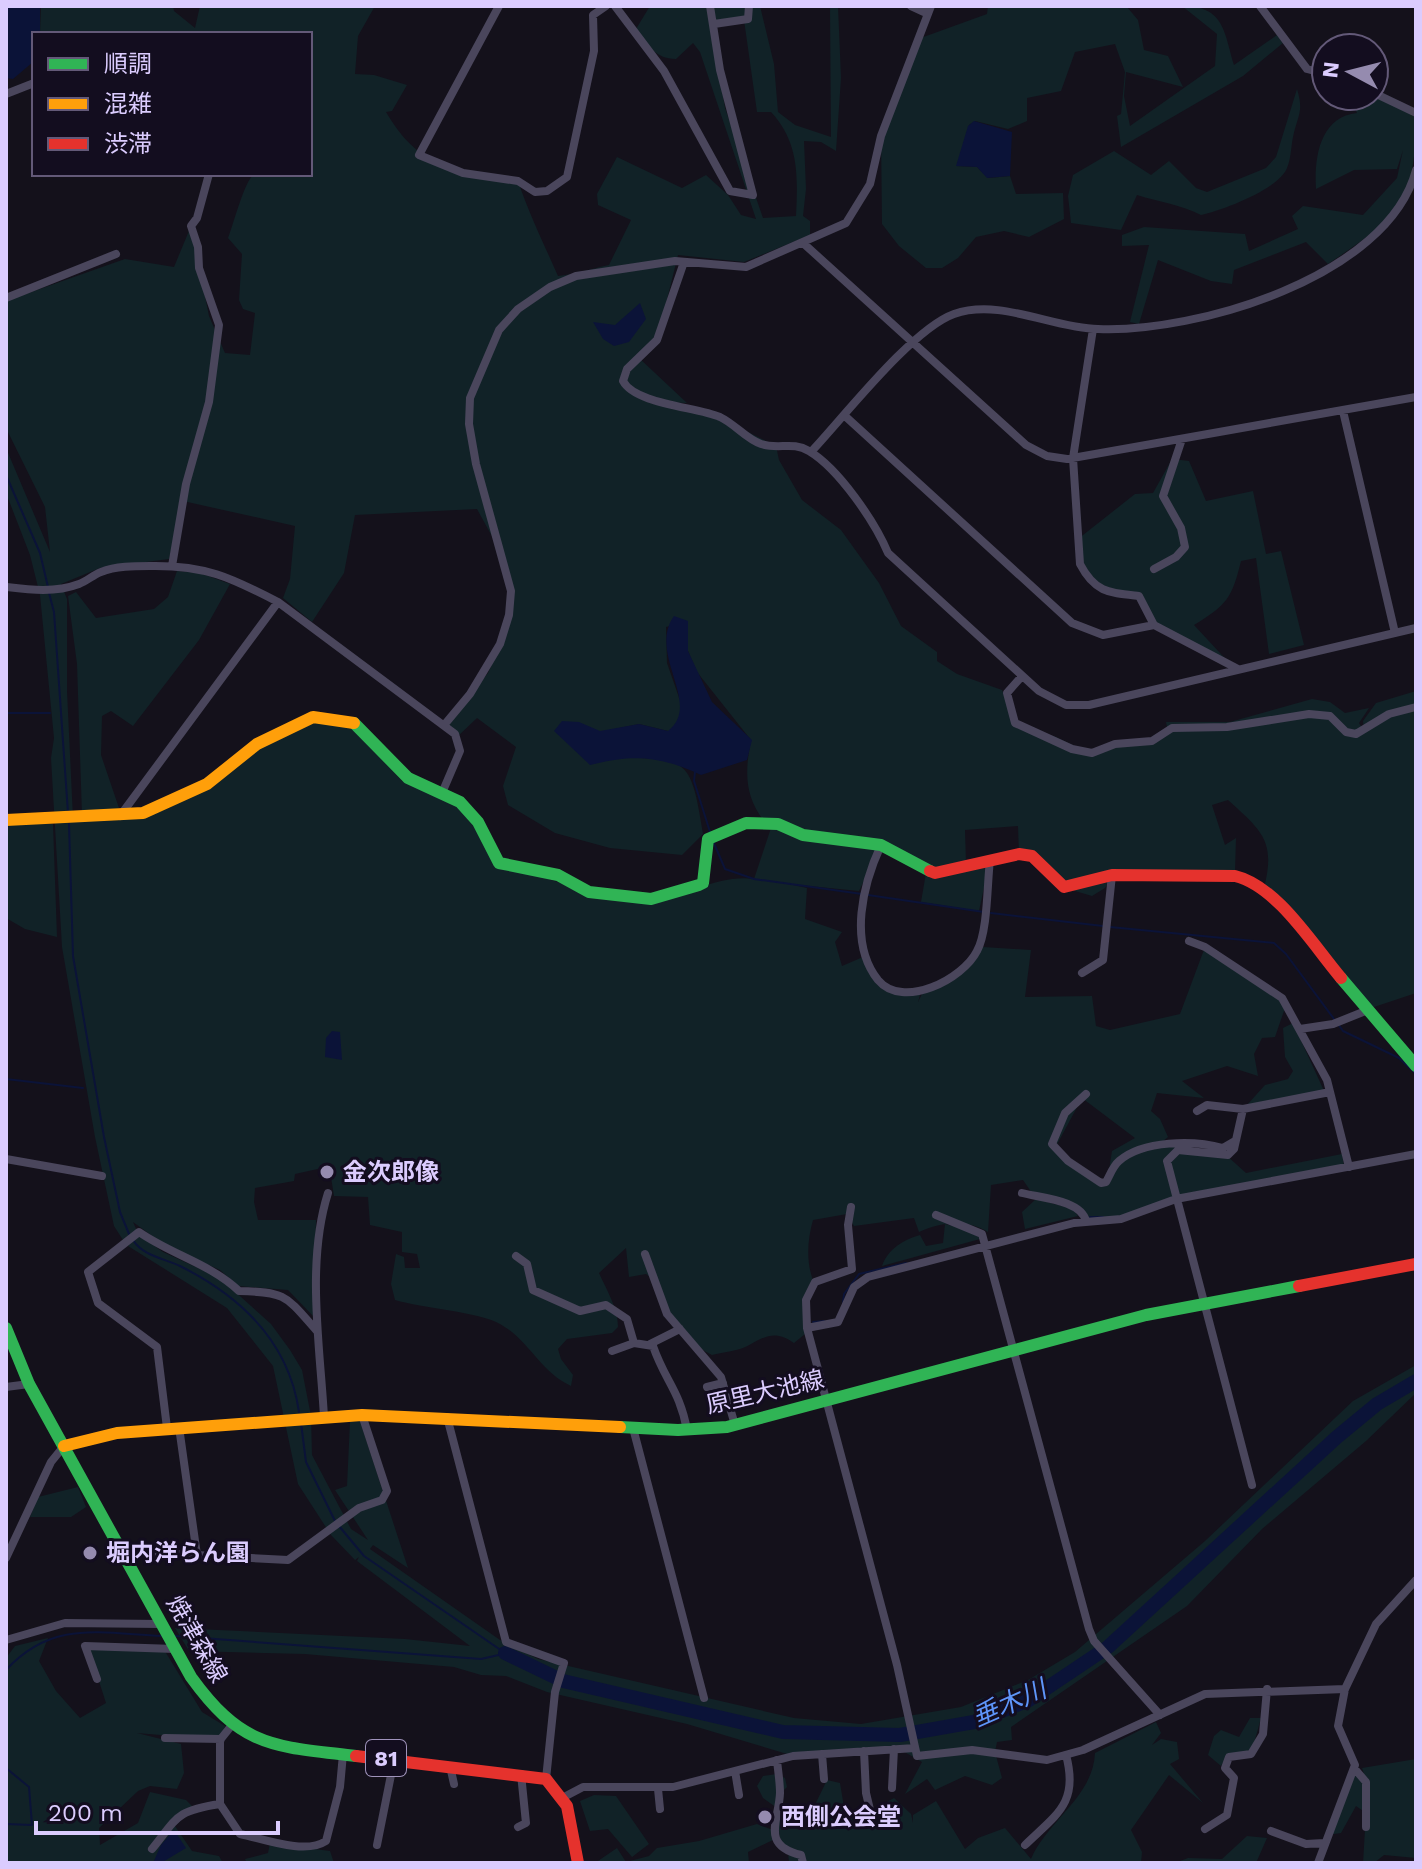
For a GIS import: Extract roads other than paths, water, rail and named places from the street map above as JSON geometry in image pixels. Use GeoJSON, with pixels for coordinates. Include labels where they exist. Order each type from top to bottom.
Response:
{"type":"FeatureCollection","features":[{"type":"Feature","properties":{"kind":"main road"},"geometry":{"type":"LineString","coordinates":[[6,820],[143,813],[207,784],[257,744],[313,717],[353,722],[408,778],[419,786],[460,802],[478,822],[499,863],[558,875],[589,892],[651,899],[699,885],[703,883],[712,837],[746,823],[761,822],[778,824],[803,835],[881,845],[935,873],[1019,854],[1032,856],[1064,887],[1112,875],[1235,876],[1252,880],[1269,893],[1416,1066]]}},
{"type":"Feature","properties":{"kind":"main road","name":"原里大池線"},"geometry":{"type":"LineString","coordinates":[[64,1446],[81,1439],[173,1428],[362,1415],[687,1430],[735,1425],[1204,1303],[1416,1264]]}},
{"type":"Feature","properties":{"kind":"main road","name":"焼津森線"},"geometry":{"type":"LineString","coordinates":[[6,1328],[29,1384],[162,1625],[213,1708],[232,1725],[270,1745],[521,1773],[546,1779]]}},
{"type":"Feature","properties":{"kind":"main road"},"geometry":{"type":"LineString","coordinates":[[546,1779],[570,1808],[578,1863]]}},
{"type":"Feature","properties":{"kind":"street"},"geometry":{"type":"LineString","coordinates":[[499,6],[419,155],[463,173],[518,181],[535,192],[547,191],[567,177],[594,51],[593,15],[606,6]]}},
{"type":"Feature","properties":{"kind":"street"},"geometry":{"type":"LineString","coordinates":[[615,6],[664,71],[730,191],[753,195],[720,70],[710,6]]}},
{"type":"Feature","properties":{"kind":"street"},"geometry":{"type":"LineString","coordinates":[[714,24],[748,19],[749,6]]}},
{"type":"Feature","properties":{"kind":"street"},"geometry":{"type":"LineString","coordinates":[[911,6],[924,12],[930,6]]}},
{"type":"Feature","properties":{"kind":"street"},"geometry":{"type":"LineString","coordinates":[[445,724],[470,694],[500,644],[509,615],[511,591],[476,464],[469,424],[470,398],[499,330],[518,309],[550,287],[576,276],[684,262],[746,267],[846,223],[868,190],[881,136],[930,6]]}},
{"type":"Feature","properties":{"kind":"street"},"geometry":{"type":"LineString","coordinates":[[1260,6],[1310,70]]}},
{"type":"Feature","properties":{"kind":"street"},"geometry":{"type":"LineString","coordinates":[[6,94],[32,84]]}},
{"type":"Feature","properties":{"kind":"street"},"geometry":{"type":"LineString","coordinates":[[1390,101],[1416,113]]}},
{"type":"Feature","properties":{"kind":"street"},"geometry":{"type":"LineString","coordinates":[[811,452],[913,342],[953,314],[966,311],[1013,313],[1093,329],[1134,330],[1265,300],[1349,253],[1372,236],[1404,200],[1416,170]]}},
{"type":"Feature","properties":{"kind":"street"},"geometry":{"type":"LineString","coordinates":[[172,566],[186,484],[209,402],[218,338],[219,325],[199,268],[198,247],[191,226],[197,218],[208,176]]}},
{"type":"Feature","properties":{"kind":"street"},"geometry":{"type":"LineString","coordinates":[[1404,200],[1416,205]]}},
{"type":"Feature","properties":{"kind":"street"},"geometry":{"type":"LineString","coordinates":[[803,243],[1026,445],[1047,456],[1073,458],[1416,397]]}},
{"type":"Feature","properties":{"kind":"street"},"geometry":{"type":"LineString","coordinates":[[6,298],[116,254]]}},
{"type":"Feature","properties":{"kind":"street"},"geometry":{"type":"LineString","coordinates":[[684,262],[657,340],[627,369],[623,381],[626,387],[658,401],[720,417],[757,443],[792,444],[811,452],[877,526],[888,553],[1022,676],[1055,701],[1078,706],[1416,628]]}},
{"type":"Feature","properties":{"kind":"street"},"geometry":{"type":"LineString","coordinates":[[1093,329],[1073,458],[1080,564],[1088,579],[1101,591],[1116,596],[1139,596],[1154,625],[1239,670]]}},
{"type":"Feature","properties":{"kind":"street"},"geometry":{"type":"LineString","coordinates":[[1343,411],[1395,633]]}},
{"type":"Feature","properties":{"kind":"street"},"geometry":{"type":"LineString","coordinates":[[845,416],[1072,623],[1103,635],[1154,625]]}},
{"type":"Feature","properties":{"kind":"street"},"geometry":{"type":"LineString","coordinates":[[1154,569],[1176,557],[1185,547],[1181,528],[1163,496],[1182,439]]}},
{"type":"Feature","properties":{"kind":"street"},"geometry":{"type":"LineString","coordinates":[[6,587],[44,591],[115,569],[200,567],[278,602],[455,734],[460,751],[442,793]]}},
{"type":"Feature","properties":{"kind":"street"},"geometry":{"type":"LineString","coordinates":[[119,816],[278,602]]}},
{"type":"Feature","properties":{"kind":"street"},"geometry":{"type":"LineString","coordinates":[[1022,676],[1007,693],[1015,723],[1072,749],[1092,753],[1115,744],[1152,741],[1172,728],[1227,727],[1309,714],[1330,716],[1346,732],[1356,734],[1389,714],[1416,707]]}},
{"type":"Feature","properties":{"kind":"street"},"geometry":{"type":"LineString","coordinates":[[881,845],[866,879],[861,905],[865,947],[876,977],[883,985],[924,990],[944,984],[962,971],[978,950],[990,860]]}},
{"type":"Feature","properties":{"kind":"street"},"geometry":{"type":"LineString","coordinates":[[1082,973],[1099,966],[1103,960],[1112,875]]}},
{"type":"Feature","properties":{"kind":"street"},"geometry":{"type":"LineString","coordinates":[[1189,941],[1273,989],[1300,1029],[1330,1092],[1349,1167]]}},
{"type":"Feature","properties":{"kind":"street"},"geometry":{"type":"LineString","coordinates":[[1300,1029],[1336,1022],[1368,1010]]}},
{"type":"Feature","properties":{"kind":"street"},"geometry":{"type":"LineString","coordinates":[[1197,1111],[1207,1105],[1243,1109],[1330,1092]]}},
{"type":"Feature","properties":{"kind":"street"},"geometry":{"type":"LineString","coordinates":[[1086,1094],[1065,1113],[1052,1144],[1068,1161],[1101,1183],[1106,1182],[1122,1158],[1145,1150],[1187,1142],[1223,1148],[1236,1141]]}},
{"type":"Feature","properties":{"kind":"street"},"geometry":{"type":"LineString","coordinates":[[1243,1109],[1236,1141],[1228,1155],[1178,1150],[1167,1161],[1252,1485]]}},
{"type":"Feature","properties":{"kind":"street"},"geometry":{"type":"LineString","coordinates":[[807,1328],[838,1322],[854,1287],[868,1277],[1086,1221],[1121,1219],[1176,1199],[1416,1154]]}},
{"type":"Feature","properties":{"kind":"street"},"geometry":{"type":"LineString","coordinates":[[6,1159],[102,1176]]}},
{"type":"Feature","properties":{"kind":"street"},"geometry":{"type":"LineString","coordinates":[[324,1417],[317,1331],[320,1217],[328,1193]]}},
{"type":"Feature","properties":{"kind":"street"},"geometry":{"type":"LineString","coordinates":[[1022,1193],[1071,1205],[1081,1211],[1086,1221]]}},
{"type":"Feature","properties":{"kind":"street"},"geometry":{"type":"LineString","coordinates":[[851,1207],[848,1225],[852,1269],[815,1282],[806,1300],[807,1328],[917,1756],[972,1750],[1047,1760],[1066,1755],[1205,1694],[1267,1689],[1345,1689]]}},
{"type":"Feature","properties":{"kind":"street"},"geometry":{"type":"LineString","coordinates":[[936,1215],[977,1229],[986,1246],[1094,1641],[1160,1715]]}},
{"type":"Feature","properties":{"kind":"street"},"geometry":{"type":"LineString","coordinates":[[197,1555],[157,1347],[98,1303],[88,1272],[139,1232],[218,1272],[239,1291],[277,1292],[317,1331]]}},
{"type":"Feature","properties":{"kind":"street"},"geometry":{"type":"LineString","coordinates":[[645,1254],[667,1314],[723,1383],[735,1425]]}},
{"type":"Feature","properties":{"kind":"street"},"geometry":{"type":"LineString","coordinates":[[516,1256],[527,1264],[533,1290],[580,1311],[606,1305],[618,1311],[627,1319],[634,1343]]}},
{"type":"Feature","properties":{"kind":"street"},"geometry":{"type":"LineString","coordinates":[[612,1351],[634,1343],[650,1344],[680,1329]]}},
{"type":"Feature","properties":{"kind":"street"},"geometry":{"type":"LineString","coordinates":[[650,1344],[665,1379],[674,1385],[681,1400],[687,1430]]}},
{"type":"Feature","properties":{"kind":"street"},"geometry":{"type":"LineString","coordinates":[[707,1387],[723,1383]]}},
{"type":"Feature","properties":{"kind":"street"},"geometry":{"type":"LineString","coordinates":[[6,1387],[29,1384]]}},
{"type":"Feature","properties":{"kind":"street"},"geometry":{"type":"LineString","coordinates":[[121,1551],[288,1560],[346,1518],[372,1502],[382,1500],[387,1491],[362,1415]]}},
{"type":"Feature","properties":{"kind":"street"},"geometry":{"type":"LineString","coordinates":[[447,1417],[506,1642],[564,1663],[555,1692],[546,1779]]}},
{"type":"Feature","properties":{"kind":"street"},"geometry":{"type":"LineString","coordinates":[[633,1428],[704,1698]]}},
{"type":"Feature","properties":{"kind":"street"},"geometry":{"type":"LineString","coordinates":[[6,1558],[51,1462],[64,1446]]}},
{"type":"Feature","properties":{"kind":"street"},"geometry":{"type":"LineString","coordinates":[[1366,1827],[1366,1782],[1354,1768],[1338,1726],[1345,1689],[1376,1624],[1416,1580]]}},
{"type":"Feature","properties":{"kind":"street"},"geometry":{"type":"LineString","coordinates":[[6,1640],[65,1623],[162,1625]]}},
{"type":"Feature","properties":{"kind":"street"},"geometry":{"type":"LineString","coordinates":[[97,1679],[85,1646],[176,1649]]}},
{"type":"Feature","properties":{"kind":"street"},"geometry":{"type":"LineString","coordinates":[[1205,1829],[1227,1815],[1234,1778],[1225,1768],[1229,1757],[1251,1754],[1263,1734],[1267,1689]]}},
{"type":"Feature","properties":{"kind":"street"},"geometry":{"type":"LineString","coordinates":[[232,1725],[221,1739],[220,1804],[240,1834],[302,1846],[320,1845],[330,1835],[343,1754]]}},
{"type":"Feature","properties":{"kind":"street"},"geometry":{"type":"LineString","coordinates":[[165,1738],[221,1739]]}},
{"type":"Feature","properties":{"kind":"street"},"geometry":{"type":"LineString","coordinates":[[564,1797],[583,1787],[658,1789],[777,1760],[915,1748]]}},
{"type":"Feature","properties":{"kind":"street"},"geometry":{"type":"LineString","coordinates":[[892,1788],[894,1749]]}},
{"type":"Feature","properties":{"kind":"street"},"geometry":{"type":"LineString","coordinates":[[864,1751],[866,1793],[872,1818]]}},
{"type":"Feature","properties":{"kind":"street"},"geometry":{"type":"LineString","coordinates":[[822,1754],[824,1779]]}},
{"type":"Feature","properties":{"kind":"street"},"geometry":{"type":"LineString","coordinates":[[1025,1845],[1067,1799],[1072,1778],[1066,1755]]}},
{"type":"Feature","properties":{"kind":"street"},"geometry":{"type":"LineString","coordinates":[[377,1845],[394,1759]]}},
{"type":"Feature","properties":{"kind":"street"},"geometry":{"type":"LineString","coordinates":[[777,1760],[780,1794],[773,1830],[775,1839],[788,1852],[801,1855],[803,1863]]}},
{"type":"Feature","properties":{"kind":"street"},"geometry":{"type":"LineString","coordinates":[[450,1765],[454,1784]]}},
{"type":"Feature","properties":{"kind":"street"},"geometry":{"type":"LineString","coordinates":[[1318,1863],[1354,1768]]}},
{"type":"Feature","properties":{"kind":"street"},"geometry":{"type":"LineString","coordinates":[[735,1771],[739,1795]]}},
{"type":"Feature","properties":{"kind":"street"},"geometry":{"type":"LineString","coordinates":[[518,1827],[526,1823],[521,1773]]}},
{"type":"Feature","properties":{"kind":"street"},"geometry":{"type":"LineString","coordinates":[[658,1789],[660,1809]]}},
{"type":"Feature","properties":{"kind":"street"},"geometry":{"type":"LineString","coordinates":[[152,1849],[172,1819],[194,1808],[220,1804]]}},
{"type":"Feature","properties":{"kind":"street"},"geometry":{"type":"LineString","coordinates":[[1271,1831],[1306,1844],[1324,1843]]}},
{"type":"Feature","properties":{"kind":"water"},"geometry":{"type":"Polygon","coordinates":[[[6,6],[40,6],[40,32],[32,32],[32,63],[13,79],[6,78],[6,6]]]}},
{"type":"Feature","properties":{"kind":"water"},"geometry":{"type":"Polygon","coordinates":[[[974,121],[1012,132],[1010,176],[987,178],[977,167],[956,166],[968,126],[974,121]]]}},
{"type":"Feature","properties":{"kind":"water"},"geometry":{"type":"Polygon","coordinates":[[[640,303],[646,319],[629,342],[614,346],[603,339],[593,322],[615,325],[640,303]]]}},
{"type":"Feature","properties":{"kind":"water"},"geometry":{"type":"Polygon","coordinates":[[[674,616],[688,621],[688,651],[712,702],[752,740],[747,760],[701,775],[673,764],[647,759],[620,759],[590,765],[554,731],[562,721],[579,722],[600,731],[639,724],[668,731],[677,720],[680,707],[667,646],[667,631],[674,616]]]}},
{"type":"Feature","properties":{"kind":"water"},"geometry":{"type":"Polygon","coordinates":[[[332,1031],[340,1032],[342,1060],[325,1057],[326,1038],[332,1031]]]}},
{"type":"Feature","properties":{"kind":"water"},"geometry":{"type":"Polygon","coordinates":[[[174,1830],[186,1848],[161,1863],[153,1863],[161,1845],[174,1830]]]}},
{"type":"Feature","properties":{"kind":"waterway"},"geometry":{"type":"LineString","coordinates":[[6,475],[40,553],[48,587]]}},
{"type":"Feature","properties":{"kind":"waterway"},"geometry":{"type":"LineString","coordinates":[[49,593],[54,612],[68,813]]}},
{"type":"Feature","properties":{"kind":"waterway"},"geometry":{"type":"LineString","coordinates":[[6,713],[50,713]]}},
{"type":"Feature","properties":{"kind":"waterway"},"geometry":{"type":"LineString","coordinates":[[695,772],[694,781],[710,832]]}},
{"type":"Feature","properties":{"kind":"waterway"},"geometry":{"type":"LineString","coordinates":[[69,824],[73,956],[104,1137],[120,1212],[129,1234]]}},
{"type":"Feature","properties":{"kind":"waterway"},"geometry":{"type":"LineString","coordinates":[[713,841],[725,869],[754,879],[862,894]]}},
{"type":"Feature","properties":{"kind":"waterway"},"geometry":{"type":"LineString","coordinates":[[868,895],[984,912]]}},
{"type":"Feature","properties":{"kind":"waterway"},"geometry":{"type":"LineString","coordinates":[[991,913],[1103,926]]}},
{"type":"Feature","properties":{"kind":"waterway"},"geometry":{"type":"LineString","coordinates":[[1110,927],[1274,943],[1286,954],[1334,1019]]}},
{"type":"Feature","properties":{"kind":"waterway"},"geometry":{"type":"LineString","coordinates":[[1338,1024],[1343,1031],[1399,1058],[1416,1074]]}},
{"type":"Feature","properties":{"kind":"waterway"},"geometry":{"type":"LineString","coordinates":[[6,1079],[83,1088]]}},
{"type":"Feature","properties":{"kind":"waterway"},"geometry":{"type":"LineString","coordinates":[[1090,1217],[1103,1217]]}},
{"type":"Feature","properties":{"kind":"waterway"},"geometry":{"type":"LineString","coordinates":[[133,1240],[148,1253],[203,1278],[259,1324],[285,1364],[299,1412]]}},
{"type":"Feature","properties":{"kind":"waterway"},"geometry":{"type":"LineString","coordinates":[[843,1302],[844,1294],[859,1274],[906,1263]]}},
{"type":"Feature","properties":{"kind":"waterway"},"geometry":{"type":"LineString","coordinates":[[813,1322],[824,1321]]}},
{"type":"Feature","properties":{"kind":"waterway","name":"垂木川"},"geometry":{"type":"LineString","coordinates":[[505,1653],[563,1681],[783,1732],[900,1735],[974,1722],[1029,1700],[1108,1647],[1337,1437],[1377,1404],[1416,1381]]}},
{"type":"Feature","properties":{"kind":"waterway"},"geometry":{"type":"LineString","coordinates":[[301,1423],[306,1462],[335,1521]]}},
{"type":"Feature","properties":{"kind":"waterway"},"geometry":{"type":"LineString","coordinates":[[339,1526],[364,1556],[505,1653]]}},
{"type":"Feature","properties":{"kind":"waterway"},"geometry":{"type":"LineString","coordinates":[[6,1670],[23,1654],[59,1636],[97,1632],[161,1636]]}},
{"type":"Feature","properties":{"kind":"waterway"},"geometry":{"type":"LineString","coordinates":[[175,1636],[481,1659],[503,1654]]}},
{"type":"Feature","properties":{"kind":"waterway"},"geometry":{"type":"LineString","coordinates":[[6,1768],[29,1787],[32,1825],[6,1824]]}},
{"type":"Feature","properties":{"kind":"place","name":"金次郎像"},"geometry":{"type":"Point","coordinates":[327,1172]}},
{"type":"Feature","properties":{"kind":"place","name":"堀内洋らん園"},"geometry":{"type":"Point","coordinates":[90,1553]}},
{"type":"Feature","properties":{"kind":"place","name":"西側公会堂"},"geometry":{"type":"Point","coordinates":[765,1817]}}]}
